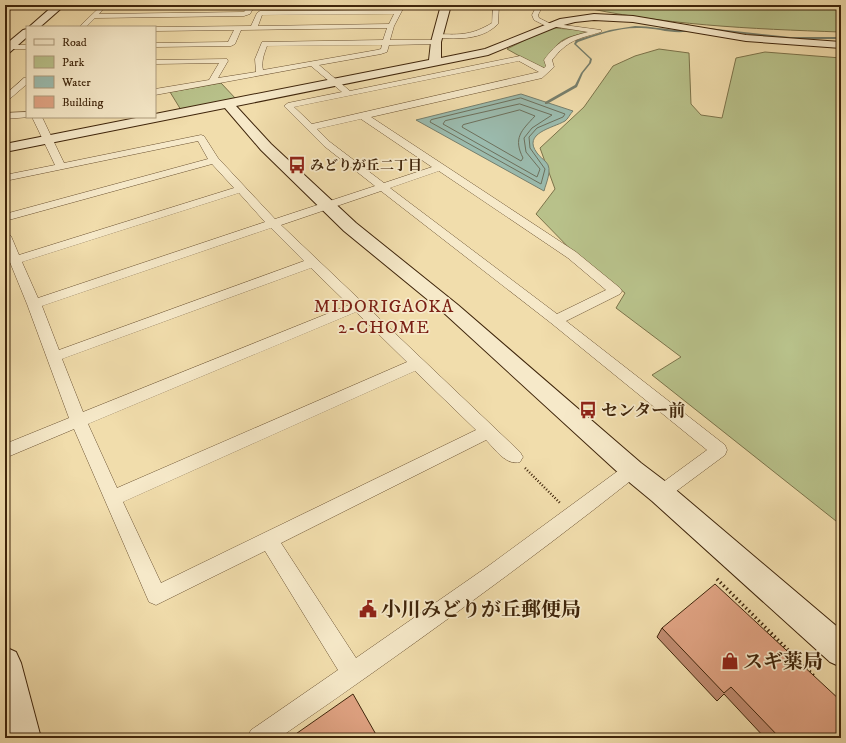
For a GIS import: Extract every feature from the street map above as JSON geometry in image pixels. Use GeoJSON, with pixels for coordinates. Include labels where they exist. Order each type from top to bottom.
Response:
{"type":"FeatureCollection","features":[{"type":"Feature","properties":{"kind":"street"},"geometry":{"type":"LineString","coordinates":[[5,12],[14,5]]}},
{"type":"Feature","properties":{"kind":"street"},"geometry":{"type":"LineString","coordinates":[[35,26],[60,5]]}},
{"type":"Feature","properties":{"kind":"street"},"geometry":{"type":"LineString","coordinates":[[83,26],[104,5]]}},
{"type":"Feature","properties":{"kind":"street"},"geometry":{"type":"LineString","coordinates":[[94,16],[244,14],[248,13],[252,5]]}},
{"type":"Feature","properties":{"kind":"street"},"geometry":{"type":"LineString","coordinates":[[435,62],[437,39],[446,5]]}},
{"type":"Feature","properties":{"kind":"street"},"geometry":{"type":"LineString","coordinates":[[261,74],[258,70],[260,52],[265,44],[385,42],[472,37],[484,32],[495,24],[496,5]]}},
{"type":"Feature","properties":{"kind":"street"},"geometry":{"type":"LineString","coordinates":[[309,128],[539,76],[550,67],[548,60],[560,45],[575,37],[599,30],[550,24],[536,19],[535,15],[540,5]]}},
{"type":"Feature","properties":{"kind":"street"},"geometry":{"type":"LineString","coordinates":[[156,91],[261,74],[384,50],[385,42],[391,26],[400,8],[260,13],[253,28]]}},
{"type":"Feature","properties":{"kind":"street"},"geometry":{"type":"LineString","coordinates":[[5,148],[501,48],[550,24],[577,18],[611,18],[732,36],[841,45]]}},
{"type":"Feature","properties":{"kind":"street"},"geometry":{"type":"LineString","coordinates":[[156,29],[391,26]]}},
{"type":"Feature","properties":{"kind":"street"},"geometry":{"type":"LineString","coordinates":[[156,45],[231,44],[238,28]]}},
{"type":"Feature","properties":{"kind":"street"},"geometry":{"type":"LineString","coordinates":[[6,48],[26,33]]}},
{"type":"Feature","properties":{"kind":"street"},"geometry":{"type":"LineString","coordinates":[[6,48],[26,47]]}},
{"type":"Feature","properties":{"kind":"street"},"geometry":{"type":"LineString","coordinates":[[544,72],[520,58],[288,106],[327,144],[556,320],[719,450],[661,493]]}},
{"type":"Feature","properties":{"kind":"street"},"geometry":{"type":"LineString","coordinates":[[156,62],[224,61],[212,82]]}},
{"type":"Feature","properties":{"kind":"street"},"geometry":{"type":"LineString","coordinates":[[313,64],[349,93]]}},
{"type":"Feature","properties":{"kind":"street"},"geometry":{"type":"LineString","coordinates":[[5,100],[25,83]]}},
{"type":"Feature","properties":{"kind":"street"},"geometry":{"type":"LineString","coordinates":[[228,104],[242,122],[327,205],[380,253],[451,309],[632,470],[661,493],[841,651]]}},
{"type":"Feature","properties":{"kind":"street"},"geometry":{"type":"LineString","coordinates":[[5,116],[26,115]]}},
{"type":"Feature","properties":{"kind":"street"},"geometry":{"type":"LineString","coordinates":[[363,116],[438,168],[572,255],[615,291],[556,320]]}},
{"type":"Feature","properties":{"kind":"street"},"geometry":{"type":"LineString","coordinates":[[38,118],[47,140],[61,166]]}},
{"type":"Feature","properties":{"kind":"street"},"geometry":{"type":"LineString","coordinates":[[5,178],[201,138],[214,160],[272,223],[514,457]]}},
{"type":"Feature","properties":{"kind":"street"},"geometry":{"type":"LineString","coordinates":[[5,218],[214,160]]}},
{"type":"Feature","properties":{"kind":"street"},"geometry":{"type":"LineString","coordinates":[[34,304],[438,168]]}},
{"type":"Feature","properties":{"kind":"street"},"geometry":{"type":"LineString","coordinates":[[15,260],[242,189]]}},
{"type":"Feature","properties":{"kind":"street"},"geometry":{"type":"LineString","coordinates":[[5,236],[34,304],[78,422],[156,595],[488,432]]}},
{"type":"Feature","properties":{"kind":"street"},"geometry":{"type":"LineString","coordinates":[[54,357],[314,262]]}},
{"type":"Feature","properties":{"kind":"street"},"geometry":{"type":"LineString","coordinates":[[5,451],[358,306]]}},
{"type":"Feature","properties":{"kind":"street"},"geometry":{"type":"LineString","coordinates":[[113,498],[418,364]]}},
{"type":"Feature","properties":{"kind":"street"},"geometry":{"type":"LineString","coordinates":[[260,738],[353,674],[573,517],[632,470]]}},
{"type":"Feature","properties":{"kind":"street"},"geometry":{"type":"LineString","coordinates":[[269,540],[353,674]]}},
{"type":"Feature","properties":{"kind":"street"},"geometry":{"type":"LineString","coordinates":[[5,662],[24,738]]}},
{"type":"Feature","properties":{"kind":"path"},"geometry":{"type":"LineString","coordinates":[[514,457],[573,517]]}},
{"type":"Feature","properties":{"kind":"path"},"geometry":{"type":"LineString","coordinates":[[717,579],[818,680]]}},
{"type":"Feature","properties":{"kind":"green space"},"geometry":{"type":"Polygon","coordinates":[[[573,5],[841,5],[841,32],[673,22],[606,12],[573,5]]]}},
{"type":"Feature","properties":{"kind":"green space"},"geometry":{"type":"Polygon","coordinates":[[[551,27],[594,30],[561,41],[555,49],[547,68],[539,67],[507,49],[551,27]]]}},
{"type":"Feature","properties":{"kind":"green space"},"geometry":{"type":"Polygon","coordinates":[[[659,49],[689,53],[691,104],[701,115],[722,118],[736,58],[765,52],[841,58],[841,525],[652,375],[681,357],[616,308],[625,293],[575,254],[536,214],[555,189],[540,148],[584,107],[613,66],[635,56],[659,49]]]}},
{"type":"Feature","properties":{"kind":"green space"},"geometry":{"type":"Polygon","coordinates":[[[221,83],[236,99],[181,110],[170,92],[221,83]]]}},
{"type":"Feature","properties":{"kind":"water"},"geometry":{"type":"Polygon","coordinates":[[[521,94],[573,111],[565,121],[541,132],[533,141],[533,146],[537,153],[546,162],[549,168],[544,191],[416,120],[521,94]]]}},
{"type":"Feature","properties":{"kind":"building","name":"スギ薬局"},"geometry":{"type":"Polygon","coordinates":[[[715,584],[841,701],[841,738],[780,738],[731,687],[724,693],[662,628],[715,584]]]}},
{"type":"Feature","properties":{"kind":"building"},"geometry":{"type":"Polygon","coordinates":[[[353,694],[378,738],[290,738],[353,694]]]}},
{"type":"Feature","properties":{"kind":"waterway"},"geometry":{"type":"LineString","coordinates":[[546,103],[576,86],[582,73],[590,63],[591,59],[575,44],[577,41],[610,31],[635,27],[674,31],[692,30]]}},
{"type":"Feature","properties":{"kind":"waterway"},"geometry":{"type":"LineString","coordinates":[[709,29],[790,38],[841,38]]}},
{"type":"Feature","properties":{"kind":"place","name":"みどりが丘二丁目"},"geometry":{"type":"Point","coordinates":[297,165]}},
{"type":"Feature","properties":{"kind":"place","name":"センター前"},"geometry":{"type":"Point","coordinates":[588,410]}},
{"type":"Feature","properties":{"kind":"place","name":"小川みどりが丘郵便局"},"geometry":{"type":"Point","coordinates":[368,609]}},
{"type":"Feature","properties":{"kind":"place","name":"スギ薬局"},"geometry":{"type":"Point","coordinates":[730,661]}},
{"type":"Feature","properties":{"kind":"district","name":"MIDORIGAOKA 2-CHOME"},"geometry":{"type":"Point","coordinates":[384,316]}}]}
